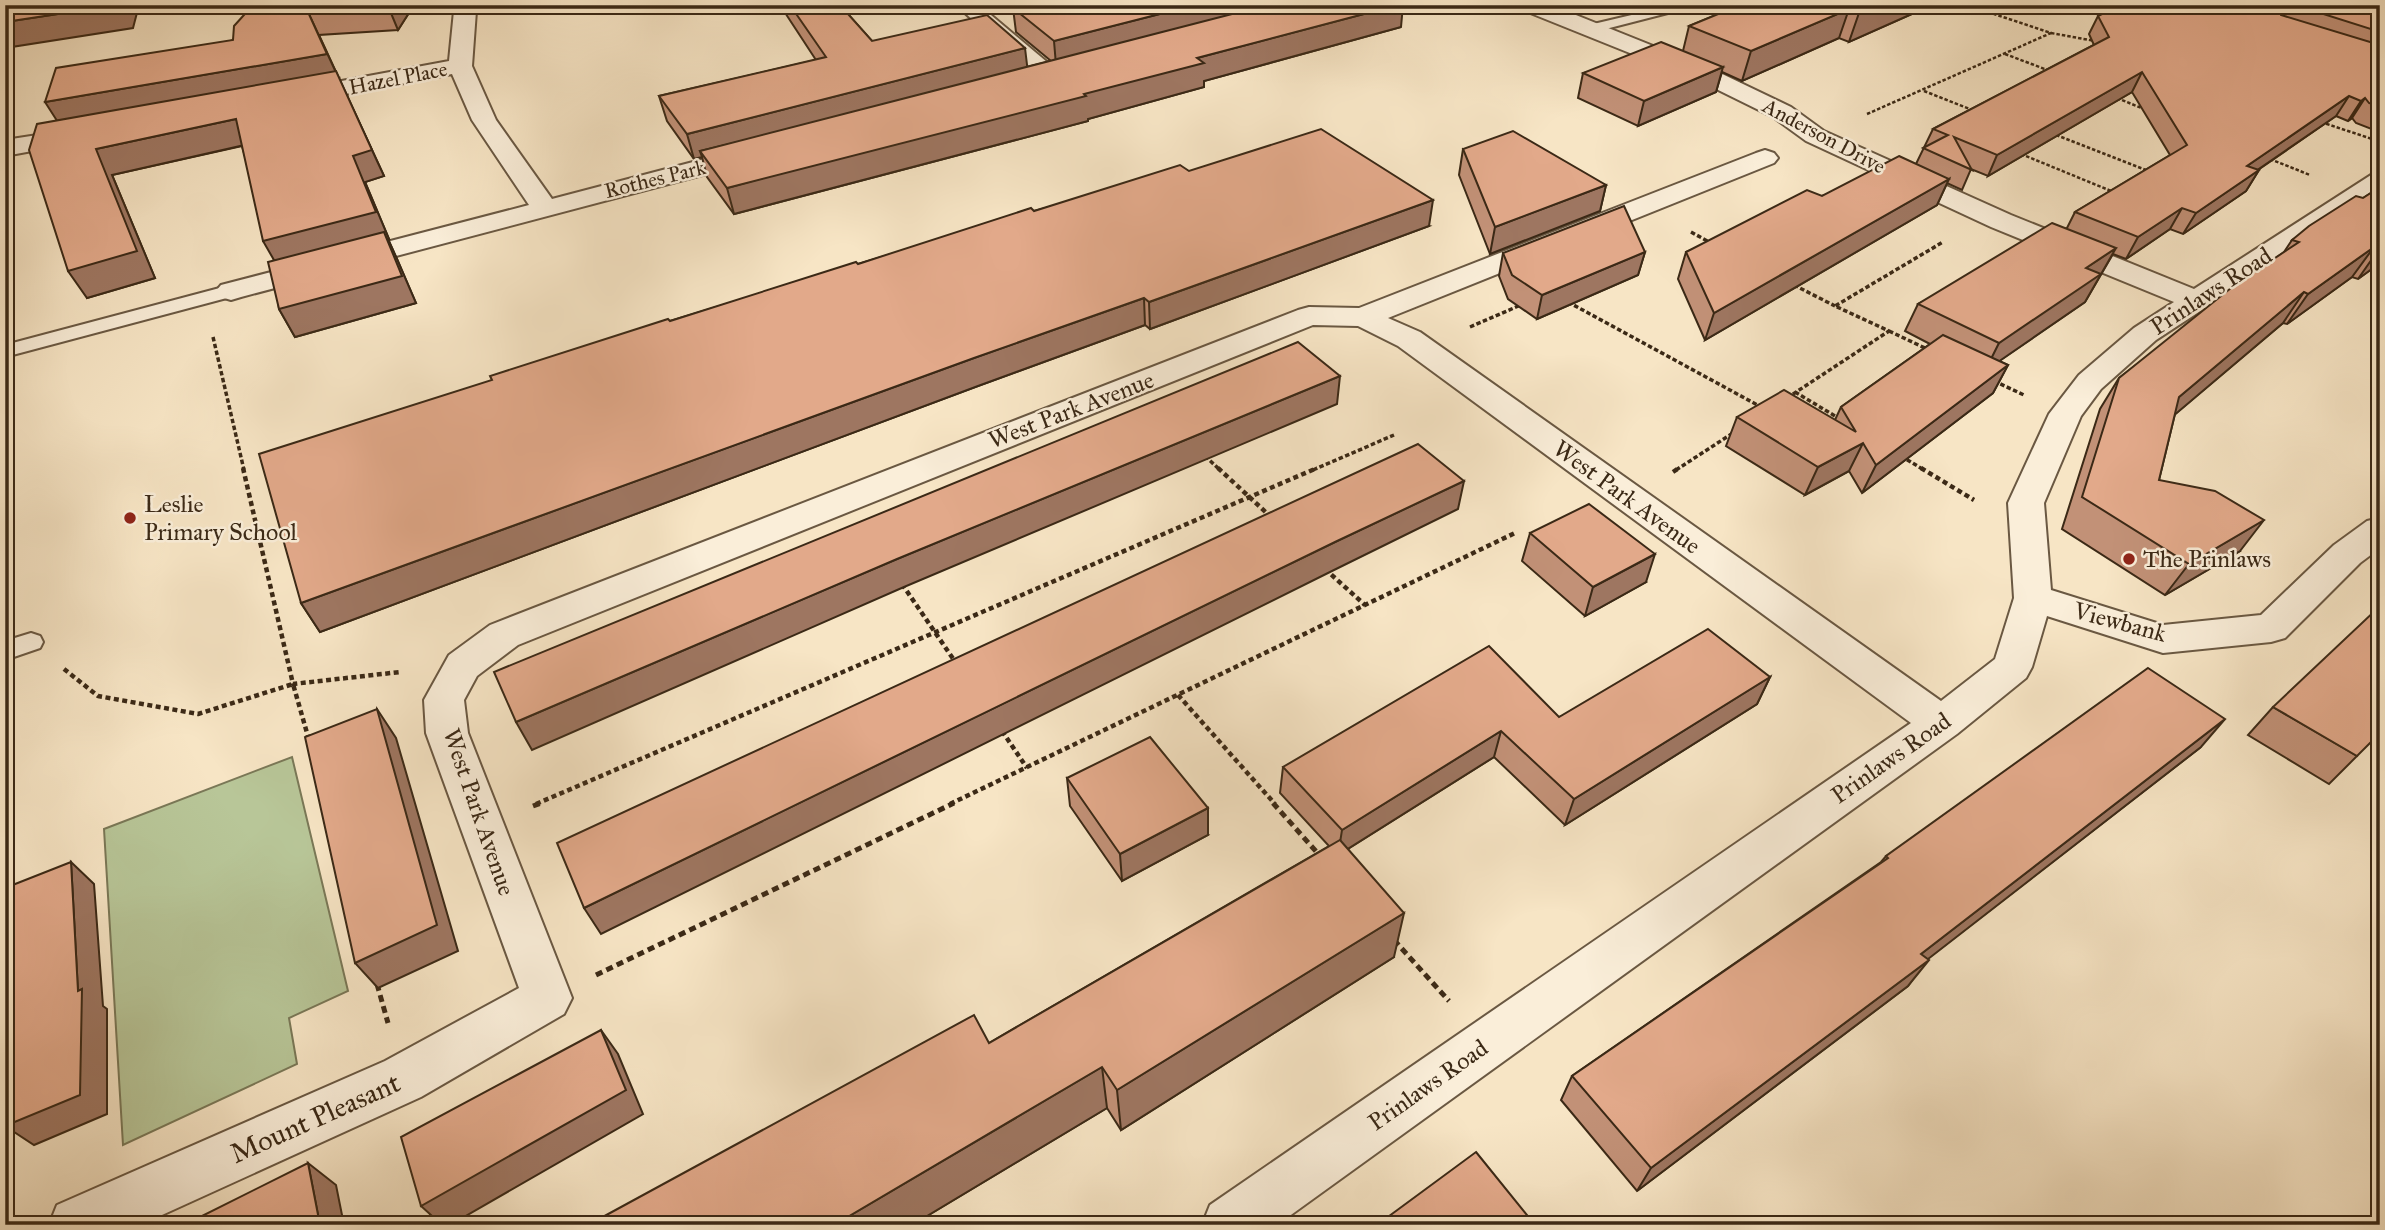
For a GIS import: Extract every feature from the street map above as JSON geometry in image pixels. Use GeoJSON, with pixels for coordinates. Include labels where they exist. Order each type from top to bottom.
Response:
{"type":"FeatureCollection","features":[{"type":"Feature","properties":{"kind":"street"},"geometry":{"type":"LineString","coordinates":[[469,5],[465,11],[460,66],[484,120],[545,208]]}},
{"type":"Feature","properties":{"kind":"street"},"geometry":{"type":"LineString","coordinates":[[966,5],[1052,78]]}},
{"type":"Feature","properties":{"kind":"street","name":"Anderson Drive"},"geometry":{"type":"LineString","coordinates":[[1531,5],[1710,77],[1782,112],[1815,136],[1987,215],[2196,300]]}},
{"type":"Feature","properties":{"kind":"street","name":"Hazel Place"},"geometry":{"type":"LineString","coordinates":[[274,101],[460,66]]}},
{"type":"Feature","properties":{"kind":"street"},"geometry":{"type":"LineString","coordinates":[[1025,85],[1078,71]]}},
{"type":"Feature","properties":{"kind":"street"},"geometry":{"type":"LineString","coordinates":[[5,148],[100,132]]}},
{"type":"Feature","properties":{"kind":"street","name":"Rothes Park"},"geometry":{"type":"LineString","coordinates":[[231,291],[772,150]]}},
{"type":"Feature","properties":{"kind":"street"},"geometry":{"type":"LineString","coordinates":[[1363,317],[1765,158]]}},
{"type":"Feature","properties":{"kind":"street","name":"Prinlaws Road"},"geometry":{"type":"LineString","coordinates":[[1230,1225],[1942,723],[2012,667],[2033,598],[2025,503],[2065,414],[2090,382],[2145,334],[2369,188]]}},
{"type":"Feature","properties":{"kind":"street","name":"West Park Avenue"},"geometry":{"type":"LineString","coordinates":[[547,998],[447,733],[444,700],[463,666],[504,635],[573,606],[1310,316],[1363,317],[1409,339],[1942,723]]}},
{"type":"Feature","properties":{"kind":"street","name":"Viewbank"},"geometry":{"type":"LineString","coordinates":[[2033,598],[2163,639],[2271,628],[2347,554],[2380,530]]}},
{"type":"Feature","properties":{"kind":"street","name":"Mount Pleasant"},"geometry":{"type":"LineString","coordinates":[[77,1225],[404,1079],[547,998]]}},
{"type":"Feature","properties":{"kind":"lane"},"geometry":{"type":"LineString","coordinates":[[1590,29],[1692,5]]}},
{"type":"Feature","properties":{"kind":"lane"},"geometry":{"type":"LineString","coordinates":[[5,351],[231,291]]}},
{"type":"Feature","properties":{"kind":"lane"},"geometry":{"type":"LineString","coordinates":[[5,651],[31,642]]}},
{"type":"Feature","properties":{"kind":"path"},"geometry":{"type":"LineString","coordinates":[[2008,5],[2098,12],[2117,5]]}},
{"type":"Feature","properties":{"kind":"path"},"geometry":{"type":"LineString","coordinates":[[1994,15],[2051,33],[2102,44]]}},
{"type":"Feature","properties":{"kind":"path"},"geometry":{"type":"LineString","coordinates":[[1815,136],[1924,91],[2051,33]]}},
{"type":"Feature","properties":{"kind":"path"},"geometry":{"type":"LineString","coordinates":[[2005,54],[2056,73]]}},
{"type":"Feature","properties":{"kind":"path"},"geometry":{"type":"LineString","coordinates":[[1924,91],[1976,111]]}},
{"type":"Feature","properties":{"kind":"path"},"geometry":{"type":"LineString","coordinates":[[2106,93],[2144,109]]}},
{"type":"Feature","properties":{"kind":"path"},"geometry":{"type":"LineString","coordinates":[[2319,121],[2380,141]]}},
{"type":"Feature","properties":{"kind":"path"},"geometry":{"type":"LineString","coordinates":[[2048,132],[2159,175]]}},
{"type":"Feature","properties":{"kind":"path"},"geometry":{"type":"LineString","coordinates":[[2011,150],[2123,196]]}},
{"type":"Feature","properties":{"kind":"path"},"geometry":{"type":"LineString","coordinates":[[2270,159],[2369,188]]}},
{"type":"Feature","properties":{"kind":"path"},"geometry":{"type":"LineString","coordinates":[[1835,306],[1987,215]]}},
{"type":"Feature","properties":{"kind":"path"},"geometry":{"type":"LineString","coordinates":[[1686,230],[1723,249]]}},
{"type":"Feature","properties":{"kind":"path"},"geometry":{"type":"LineString","coordinates":[[1785,281],[1939,355]]}},
{"type":"Feature","properties":{"kind":"path"},"geometry":{"type":"LineString","coordinates":[[204,298],[293,684],[311,750]]}},
{"type":"Feature","properties":{"kind":"path"},"geometry":{"type":"LineString","coordinates":[[1563,299],[1767,410],[1756,418]]}},
{"type":"Feature","properties":{"kind":"path"},"geometry":{"type":"LineString","coordinates":[[1420,348],[1528,302]]}},
{"type":"Feature","properties":{"kind":"path"},"geometry":{"type":"LineString","coordinates":[[1777,404],[1889,331]]}},
{"type":"Feature","properties":{"kind":"path"},"geometry":{"type":"LineString","coordinates":[[1989,379],[2065,414]]}},
{"type":"Feature","properties":{"kind":"path"},"geometry":{"type":"LineString","coordinates":[[1795,392],[1842,420]]}},
{"type":"Feature","properties":{"kind":"path"},"geometry":{"type":"LineString","coordinates":[[1631,499],[1744,425]]}},
{"type":"Feature","properties":{"kind":"path"},"geometry":{"type":"LineString","coordinates":[[482,828],[1394,435]]}},
{"type":"Feature","properties":{"kind":"path"},"geometry":{"type":"LineString","coordinates":[[1199,450],[1277,523]]}},
{"type":"Feature","properties":{"kind":"path"},"geometry":{"type":"LineString","coordinates":[[1900,455],[2027,532]]}},
{"type":"Feature","properties":{"kind":"path"},"geometry":{"type":"LineString","coordinates":[[547,998],[1517,533]]}},
{"type":"Feature","properties":{"kind":"path"},"geometry":{"type":"LineString","coordinates":[[1320,564],[1364,605]]}},
{"type":"Feature","properties":{"kind":"path"},"geometry":{"type":"LineString","coordinates":[[897,576],[961,671]]}},
{"type":"Feature","properties":{"kind":"path"},"geometry":{"type":"LineString","coordinates":[[31,642],[98,696],[198,714],[293,684],[463,666]]}},
{"type":"Feature","properties":{"kind":"path"},"geometry":{"type":"LineString","coordinates":[[1178,695],[1323,859]]}},
{"type":"Feature","properties":{"kind":"path"},"geometry":{"type":"LineString","coordinates":[[996,722],[1027,768]]}},
{"type":"Feature","properties":{"kind":"path"},"geometry":{"type":"LineString","coordinates":[[1387,931],[1486,1044]]}},
{"type":"Feature","properties":{"kind":"path"},"geometry":{"type":"LineString","coordinates":[[374,974],[404,1079]]}},
{"type":"Feature","properties":{"kind":"path"},"geometry":{"type":"LineString","coordinates":[[428,1198],[434,1225]]}},
{"type":"Feature","properties":{"kind":"green space"},"geometry":{"type":"Polygon","coordinates":[[[292,757],[348,991],[289,1018],[297,1064],[123,1145],[104,829],[292,757]]]}},
{"type":"Feature","properties":{"kind":"building"},"geometry":{"type":"Polygon","coordinates":[[[5,5],[117,5],[5,22],[5,5]]]}},
{"type":"Feature","properties":{"kind":"building"},"geometry":{"type":"Polygon","coordinates":[[[253,5],[389,5],[308,12],[327,54],[45,102],[56,68],[233,40],[234,26],[253,5]]]}},
{"type":"Feature","properties":{"kind":"building"},"geometry":{"type":"Polygon","coordinates":[[[790,5],[840,5],[872,41],[987,15],[1025,48],[687,134],[659,96],[826,57],[790,5]]]}},
{"type":"Feature","properties":{"kind":"building"},"geometry":{"type":"Polygon","coordinates":[[[1027,5],[1195,5],[1054,41],[1013,8],[1027,5]]]}},
{"type":"Feature","properties":{"kind":"building"},"geometry":{"type":"Polygon","coordinates":[[[1267,5],[1398,5],[1197,58],[1204,63],[1084,94],[1086,96],[727,188],[700,151],[1267,5]]]}},
{"type":"Feature","properties":{"kind":"building"},"geometry":{"type":"Polygon","coordinates":[[[1740,5],[1878,5],[1859,13],[1849,9],[1751,51],[1689,26],[1740,5]]]}},
{"type":"Feature","properties":{"kind":"building"},"geometry":{"type":"Polygon","coordinates":[[[2120,5],[2282,5],[2279,6],[2281,15],[2380,45],[2380,107],[2369,103],[2365,98],[2361,101],[2349,96],[2247,166],[2259,170],[2196,213],[2182,208],[2138,237],[2075,212],[2187,145],[2142,72],[1997,155],[1954,137],[1972,170],[1923,148],[1948,135],[1933,129],[2109,37],[2098,16],[2120,5]]]}},
{"type":"Feature","properties":{"kind":"building"},"geometry":{"type":"Polygon","coordinates":[[[2295,5],[2380,5],[2380,32],[2295,5]]]}},
{"type":"Feature","properties":{"kind":"building"},"geometry":{"type":"Polygon","coordinates":[[[1661,42],[1723,67],[1644,101],[1583,73],[1661,42]]]}},
{"type":"Feature","properties":{"kind":"building"},"geometry":{"type":"Polygon","coordinates":[[[336,71],[372,150],[353,156],[376,212],[263,241],[236,119],[96,149],[137,251],[68,271],[29,150],[37,124],[336,71]]]}},
{"type":"Feature","properties":{"kind":"building"},"geometry":{"type":"Polygon","coordinates":[[[1321,129],[1433,200],[1149,302],[1144,298],[974,358],[301,603],[259,454],[492,380],[490,376],[668,319],[670,321],[856,262],[858,264],[1031,208],[1034,211],[1180,165],[1189,171],[1321,129]]]}},
{"type":"Feature","properties":{"kind":"building"},"geometry":{"type":"Polygon","coordinates":[[[1513,131],[1606,185],[1495,227],[1463,149],[1513,131]]]}},
{"type":"Feature","properties":{"kind":"building"},"geometry":{"type":"Polygon","coordinates":[[[1899,156],[1949,179],[1714,313],[1686,252],[1807,190],[1822,196],[1899,156]]]}},
{"type":"Feature","properties":{"kind":"building"},"geometry":{"type":"Polygon","coordinates":[[[2380,187],[2380,249],[2374,247],[2308,294],[2304,292],[2179,397],[2159,480],[2215,491],[2264,520],[2189,564],[2082,497],[2119,378],[2236,284],[2299,242],[2292,240],[2309,226],[2356,196],[2363,198],[2380,187]]]}},
{"type":"Feature","properties":{"kind":"building"},"geometry":{"type":"Polygon","coordinates":[[[1624,206],[1645,252],[1542,295],[1512,275],[1503,253],[1624,206]]]}},
{"type":"Feature","properties":{"kind":"building"},"geometry":{"type":"Polygon","coordinates":[[[2052,223],[2116,248],[2086,268],[2101,274],[1999,343],[1918,304],[2052,223]]]}},
{"type":"Feature","properties":{"kind":"building"},"geometry":{"type":"Polygon","coordinates":[[[384,232],[402,276],[279,309],[268,262],[384,232]]]}},
{"type":"Feature","properties":{"kind":"building"},"geometry":{"type":"Polygon","coordinates":[[[1943,335],[2008,365],[1876,465],[1863,443],[1818,467],[1737,417],[1784,390],[1856,432],[1841,407],[1943,335]]]}},
{"type":"Feature","properties":{"kind":"building"},"geometry":{"type":"Polygon","coordinates":[[[1298,342],[1340,376],[897,559],[516,722],[494,672],[1298,342]]]}},
{"type":"Feature","properties":{"kind":"building"},"geometry":{"type":"Polygon","coordinates":[[[1418,444],[1464,481],[584,908],[557,843],[1418,444]]]}},
{"type":"Feature","properties":{"kind":"building"},"geometry":{"type":"Polygon","coordinates":[[[1589,504],[1655,554],[1593,587],[1530,533],[1589,504]]]}},
{"type":"Feature","properties":{"kind":"building"},"geometry":{"type":"Polygon","coordinates":[[[2380,606],[2380,733],[2357,756],[2273,707],[2380,606]]]}},
{"type":"Feature","properties":{"kind":"building"},"geometry":{"type":"Polygon","coordinates":[[[1708,629],[1770,677],[1574,799],[1501,731],[1342,830],[1283,767],[1489,646],[1559,717],[1708,629]]]}},
{"type":"Feature","properties":{"kind":"building"},"geometry":{"type":"Polygon","coordinates":[[[2148,668],[2225,719],[1921,954],[1929,960],[1651,1168],[1572,1076],[1888,858],[1886,856],[2148,668]]]}},
{"type":"Feature","properties":{"kind":"building"},"geometry":{"type":"Polygon","coordinates":[[[377,709],[437,925],[355,963],[305,737],[377,709]]]}},
{"type":"Feature","properties":{"kind":"building"},"geometry":{"type":"Polygon","coordinates":[[[1150,737],[1208,808],[1120,854],[1067,778],[1150,737]]]}},
{"type":"Feature","properties":{"kind":"building"},"geometry":{"type":"Polygon","coordinates":[[[1340,840],[1404,913],[1117,1090],[1102,1067],[834,1225],[588,1225],[974,1015],[989,1043],[1340,840]]]}},
{"type":"Feature","properties":{"kind":"building"},"geometry":{"type":"Polygon","coordinates":[[[71,862],[78,991],[82,989],[80,1095],[5,1126],[13,963],[5,966],[5,888],[71,862]]]}},
{"type":"Feature","properties":{"kind":"building"},"geometry":{"type":"Polygon","coordinates":[[[601,1030],[626,1090],[421,1206],[401,1137],[601,1030]]]}},
{"type":"Feature","properties":{"kind":"building"},"geometry":{"type":"Polygon","coordinates":[[[1476,1152],[1535,1225],[1377,1225],[1476,1152]]]}},
{"type":"Feature","properties":{"kind":"building"},"geometry":{"type":"Polygon","coordinates":[[[308,1163],[320,1225],[184,1225],[308,1163]]]}},
{"type":"Feature","properties":{"kind":"place","name":"Leslie Primary School"},"geometry":{"type":"Point","coordinates":[130,518]}},
{"type":"Feature","properties":{"kind":"place","name":"The Prinlaws"},"geometry":{"type":"Point","coordinates":[2129,559]}}]}
